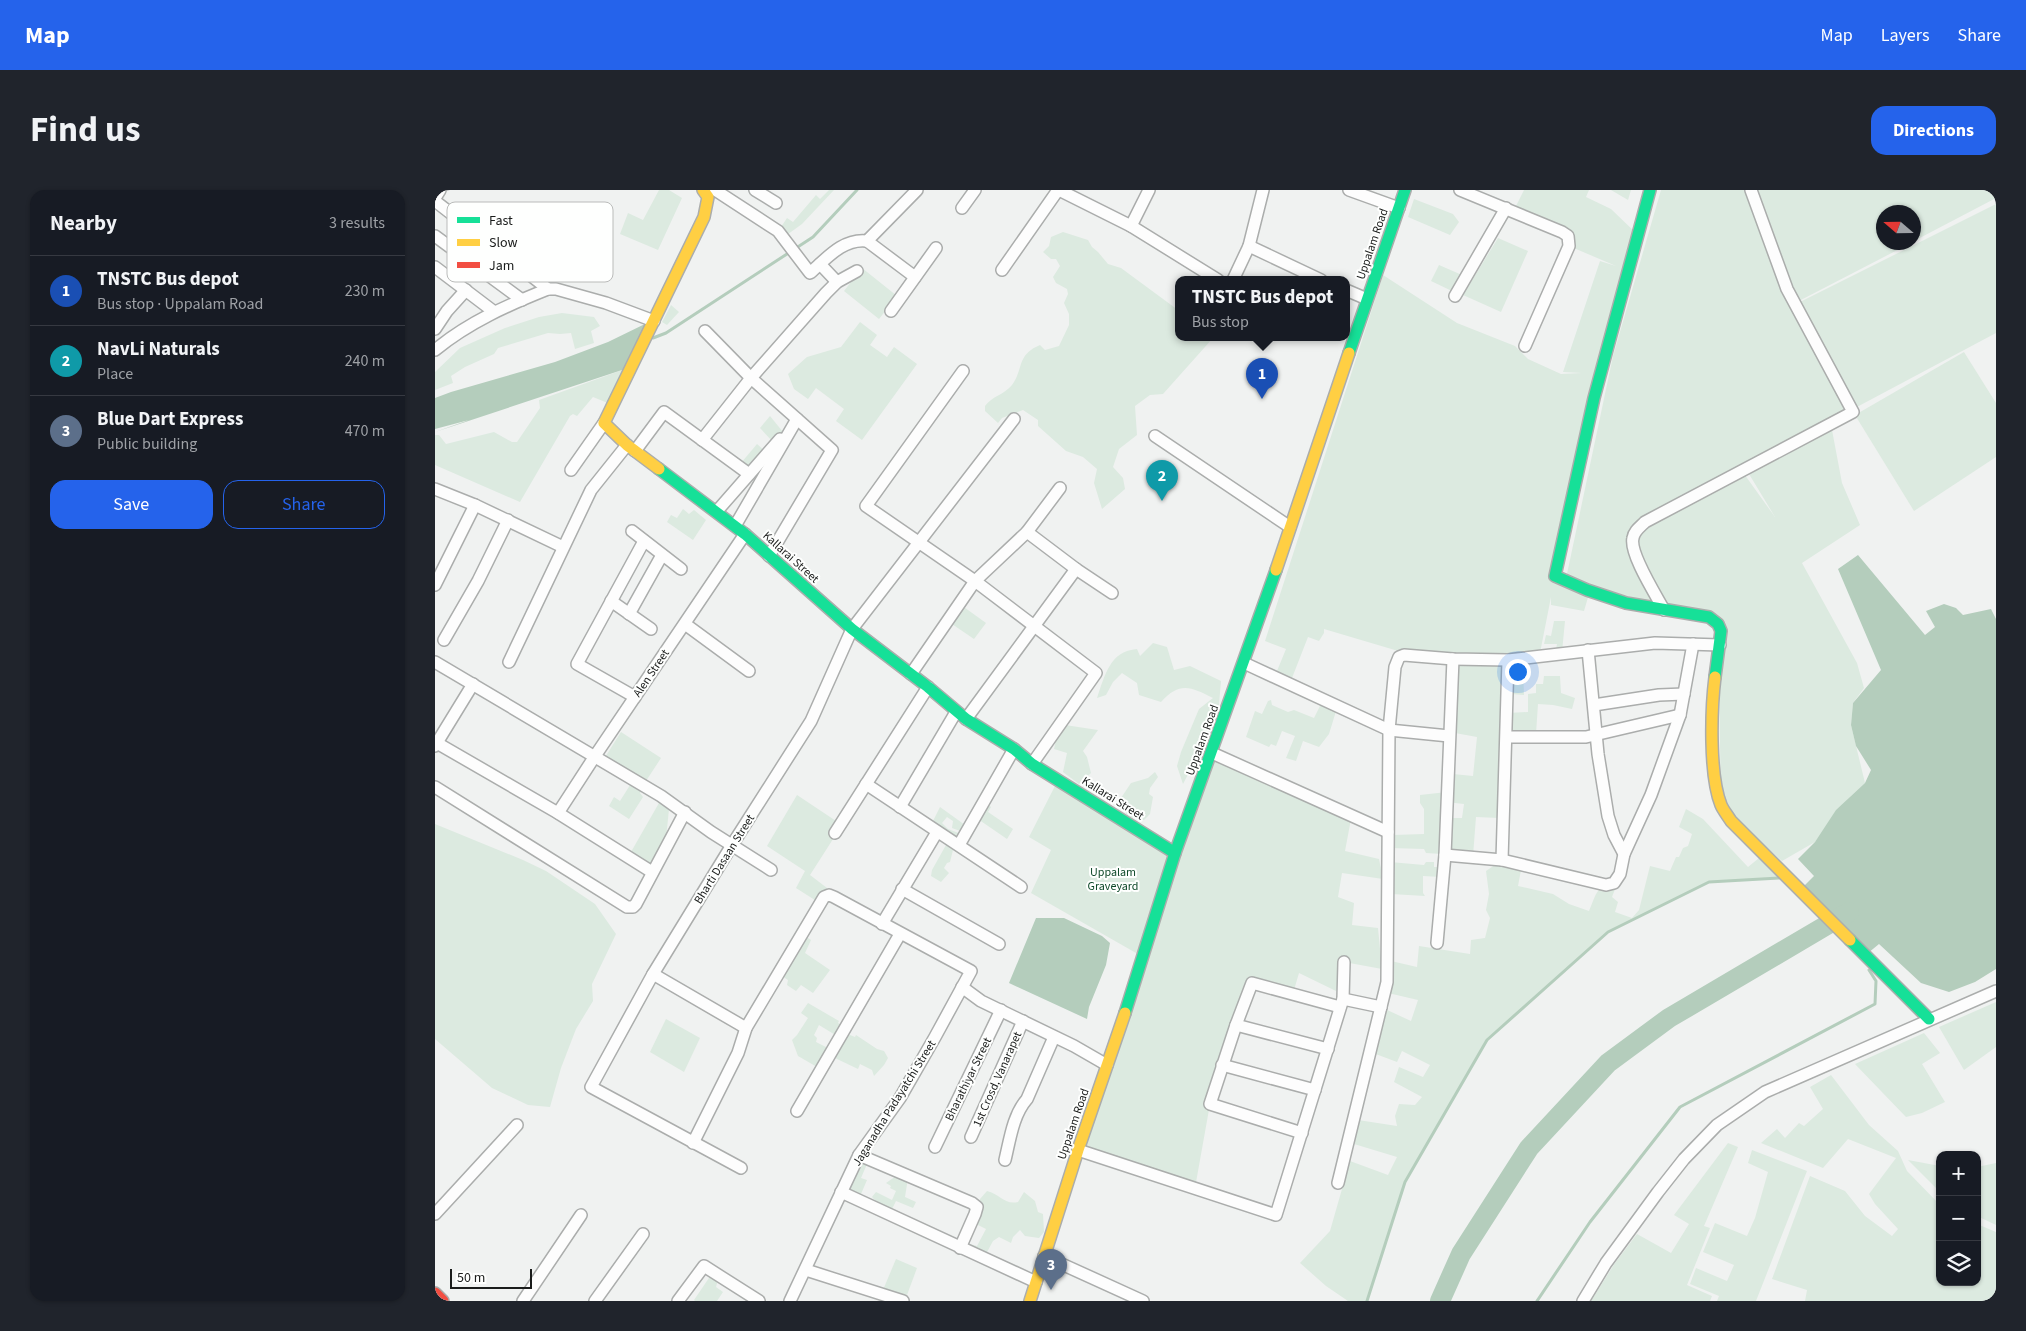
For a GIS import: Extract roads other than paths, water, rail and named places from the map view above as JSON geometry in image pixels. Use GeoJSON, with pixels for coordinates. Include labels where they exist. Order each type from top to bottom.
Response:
{"type":"FeatureCollection","features":[{"type":"Feature","properties":{"kind":"street"},"geometry":{"type":"LineString","coordinates":[[440,190],[435,199],[447,209]]}},
{"type":"Feature","properties":{"kind":"street"},"geometry":{"type":"LineString","coordinates":[[571,470],[604,423],[704,217],[708,197],[703,190]]}},
{"type":"Feature","properties":{"kind":"street"},"geometry":{"type":"LineString","coordinates":[[715,190],[778,231],[810,273],[840,246],[861,240],[867,241],[915,277]]}},
{"type":"Feature","properties":{"kind":"street"},"geometry":{"type":"LineString","coordinates":[[755,190],[776,203]]}},
{"type":"Feature","properties":{"kind":"street"},"geometry":{"type":"LineString","coordinates":[[867,241],[917,190]]}},
{"type":"Feature","properties":{"kind":"street"},"geometry":{"type":"LineString","coordinates":[[962,208],[975,190]]}},
{"type":"Feature","properties":{"kind":"street"},"geometry":{"type":"LineString","coordinates":[[1002,270],[1059,190],[1131,226],[1212,276]]}},
{"type":"Feature","properties":{"kind":"street"},"geometry":{"type":"LineString","coordinates":[[1131,226],[1149,190]]}},
{"type":"Feature","properties":{"kind":"street"},"geometry":{"type":"LineString","coordinates":[[1235,276],[1249,246],[1263,190]]}},
{"type":"Feature","properties":{"kind":"street"},"geometry":{"type":"LineString","coordinates":[[1349,190],[1399,208]]}},
{"type":"Feature","properties":{"kind":"street","name":"Uppalam Road"},"geometry":{"type":"LineString","coordinates":[[1030,1301],[1078,1150],[1117,1039],[1175,853],[1244,663],[1405,190]]}},
{"type":"Feature","properties":{"kind":"street"},"geometry":{"type":"LineString","coordinates":[[1460,190],[1562,232],[1569,240],[1569,246],[1525,346]]}},
{"type":"Feature","properties":{"kind":"street"},"geometry":{"type":"LineString","coordinates":[[1650,190],[1594,398],[1555,576],[1587,590],[1626,603],[1709,617],[1715,620],[1721,631],[1713,692],[1712,728],[1717,797],[1721,806],[1731,821],[1929,1019]]}},
{"type":"Feature","properties":{"kind":"street"},"geometry":{"type":"LineString","coordinates":[[1663,610],[1633,550],[1633,537],[1636,530],[1645,522],[1853,412],[1787,289],[1751,190]]}},
{"type":"Feature","properties":{"kind":"street"},"geometry":{"type":"LineString","coordinates":[[1455,296],[1506,208]]}},
{"type":"Feature","properties":{"kind":"street"},"geometry":{"type":"LineString","coordinates":[[435,236],[447,245]]}},
{"type":"Feature","properties":{"kind":"street"},"geometry":{"type":"LineString","coordinates":[[1249,246],[1313,276]]}},
{"type":"Feature","properties":{"kind":"street"},"geometry":{"type":"LineString","coordinates":[[891,311],[936,248]]}},
{"type":"Feature","properties":{"kind":"street"},"geometry":{"type":"LineString","coordinates":[[820,264],[837,282]]}},
{"type":"Feature","properties":{"kind":"street"},"geometry":{"type":"LineString","coordinates":[[702,440],[751,378],[837,282],[857,270]]}},
{"type":"Feature","properties":{"kind":"street"},"geometry":{"type":"LineString","coordinates":[[453,282],[493,311]]}},
{"type":"Feature","properties":{"kind":"street"},"geometry":{"type":"LineString","coordinates":[[498,282],[522,300]]}},
{"type":"Feature","properties":{"kind":"street"},"geometry":{"type":"LineString","coordinates":[[539,282],[548,289]]}},
{"type":"Feature","properties":{"kind":"street"},"geometry":{"type":"LineString","coordinates":[[435,350],[451,336],[493,311],[548,289],[556,288],[606,303],[653,323]]}},
{"type":"Feature","properties":{"kind":"street"},"geometry":{"type":"LineString","coordinates":[[451,336],[435,328],[466,290]]}},
{"type":"Feature","properties":{"kind":"street"},"geometry":{"type":"LineString","coordinates":[[1350,292],[1367,299]]}},
{"type":"Feature","properties":{"kind":"street"},"geometry":{"type":"LineString","coordinates":[[705,331],[751,378],[832,450],[769,556]]}},
{"type":"Feature","properties":{"kind":"street"},"geometry":{"type":"LineString","coordinates":[[963,371],[866,506],[975,582],[1095,673],[1032,764]]}},
{"type":"Feature","properties":{"kind":"street"},"geometry":{"type":"LineString","coordinates":[[509,662],[591,490],[664,412],[749,474]]}},
{"type":"Feature","properties":{"kind":"street"},"geometry":{"type":"LineString","coordinates":[[717,511],[797,419]]}},
{"type":"Feature","properties":{"kind":"street"},"geometry":{"type":"LineString","coordinates":[[735,526],[797,419]]}},
{"type":"Feature","properties":{"kind":"street","name":"Bharti Dasaan Street"},"geometry":{"type":"LineString","coordinates":[[693,1143],[591,1087],[653,974],[731,845],[811,721],[852,629],[1014,420]]}},
{"type":"Feature","properties":{"kind":"street","name":"Kallarai Street"},"geometry":{"type":"LineString","coordinates":[[604,423],[631,448],[717,511],[852,629],[928,687],[956,712],[1014,749],[1032,764],[1175,853]]}},
{"type":"Feature","properties":{"kind":"street"},"geometry":{"type":"LineString","coordinates":[[1155,436],[1289,527]]}},
{"type":"Feature","properties":{"kind":"street"},"geometry":{"type":"LineString","coordinates":[[911,674],[975,582],[1027,532],[1060,488]]}},
{"type":"Feature","properties":{"kind":"street"},"geometry":{"type":"LineString","coordinates":[[435,489],[475,505],[563,547]]}},
{"type":"Feature","properties":{"kind":"street"},"geometry":{"type":"LineString","coordinates":[[435,585],[475,505]]}},
{"type":"Feature","properties":{"kind":"street"},"geometry":{"type":"LineString","coordinates":[[444,640],[478,581],[508,520]]}},
{"type":"Feature","properties":{"kind":"street"},"geometry":{"type":"LineString","coordinates":[[632,531],[681,570]]}},
{"type":"Feature","properties":{"kind":"street"},"geometry":{"type":"LineString","coordinates":[[1027,532],[1112,593]]}},
{"type":"Feature","properties":{"kind":"street","name":"Alen Street"},"geometry":{"type":"LineString","coordinates":[[558,813],[745,534]]}},
{"type":"Feature","properties":{"kind":"street"},"geometry":{"type":"LineString","coordinates":[[635,697],[577,664],[644,541]]}},
{"type":"Feature","properties":{"kind":"street"},"geometry":{"type":"LineString","coordinates":[[629,614],[662,555]]}},
{"type":"Feature","properties":{"kind":"street"},"geometry":{"type":"LineString","coordinates":[[966,719],[1077,569]]}},
{"type":"Feature","properties":{"kind":"street"},"geometry":{"type":"LineString","coordinates":[[611,602],[651,629]]}},
{"type":"Feature","properties":{"kind":"street"},"geometry":{"type":"LineString","coordinates":[[685,624],[749,671]]}},
{"type":"Feature","properties":{"kind":"street"},"geometry":{"type":"LineString","coordinates":[[1338,1184],[1387,982],[1389,730],[1395,667],[1399,656],[1508,660],[1559,656],[1588,650],[1655,643],[1719,645]]}},
{"type":"Feature","properties":{"kind":"street"},"geometry":{"type":"LineString","coordinates":[[1445,855],[1502,860],[1606,885],[1614,883],[1620,874],[1624,854],[1651,795],[1680,715],[1693,644]]}},
{"type":"Feature","properties":{"kind":"street"},"geometry":{"type":"LineString","coordinates":[[1588,650],[1608,816],[1613,835],[1624,854]]}},
{"type":"Feature","properties":{"kind":"street"},"geometry":{"type":"LineString","coordinates":[[1437,943],[1445,855],[1453,659]]}},
{"type":"Feature","properties":{"kind":"street"},"geometry":{"type":"LineString","coordinates":[[1502,860],[1508,660]]}},
{"type":"Feature","properties":{"kind":"street"},"geometry":{"type":"LineString","coordinates":[[435,662],[595,756],[685,812],[731,845],[771,870]]}},
{"type":"Feature","properties":{"kind":"street"},"geometry":{"type":"LineString","coordinates":[[1244,663],[1389,730],[1449,736]]}},
{"type":"Feature","properties":{"kind":"street"},"geometry":{"type":"LineString","coordinates":[[473,684],[436,744],[558,813],[652,872]]}},
{"type":"Feature","properties":{"kind":"street"},"geometry":{"type":"LineString","coordinates":[[835,833],[928,687]]}},
{"type":"Feature","properties":{"kind":"street"},"geometry":{"type":"LineString","coordinates":[[1594,705],[1659,695],[1684,694]]}},
{"type":"Feature","properties":{"kind":"street"},"geometry":{"type":"LineString","coordinates":[[900,807],[956,712]]}},
{"type":"Feature","properties":{"kind":"street"},"geometry":{"type":"LineString","coordinates":[[1507,737],[1586,737],[1680,715]]}},
{"type":"Feature","properties":{"kind":"street"},"geometry":{"type":"LineString","coordinates":[[959,844],[1014,749]]}},
{"type":"Feature","properties":{"kind":"street"},"geometry":{"type":"LineString","coordinates":[[1212,753],[1388,832]]}},
{"type":"Feature","properties":{"kind":"street"},"geometry":{"type":"LineString","coordinates":[[866,784],[1021,887]]}},
{"type":"Feature","properties":{"kind":"street"},"geometry":{"type":"LineString","coordinates":[[435,787],[627,908],[633,907],[636,904],[685,812]]}},
{"type":"Feature","properties":{"kind":"street"},"geometry":{"type":"LineString","coordinates":[[882,924],[937,832]]}},
{"type":"Feature","properties":{"kind":"street"},"geometry":{"type":"LineString","coordinates":[[902,889],[999,944]]}},
{"type":"Feature","properties":{"kind":"street"},"geometry":{"type":"LineString","coordinates":[[741,1168],[693,1143],[738,1053],[746,1028],[825,897],[829,895],[900,934],[797,1110]]}},
{"type":"Feature","properties":{"kind":"street","name":"Jaganadha Padayatchi Street"},"geometry":{"type":"LineString","coordinates":[[790,1301],[859,1155],[900,1098],[971,971],[900,934]]}},
{"type":"Feature","properties":{"kind":"street"},"geometry":{"type":"LineString","coordinates":[[1078,1150],[1276,1215],[1342,1003],[1344,962]]}},
{"type":"Feature","properties":{"kind":"street"},"geometry":{"type":"LineString","coordinates":[[653,974],[746,1028]]}},
{"type":"Feature","properties":{"kind":"street"},"geometry":{"type":"LineString","coordinates":[[1301,1133],[1210,1104],[1236,1024],[1252,983],[1342,1003],[1381,1007]]}},
{"type":"Feature","properties":{"kind":"street"},"geometry":{"type":"LineString","coordinates":[[962,988],[981,1001],[1107,1065]]}},
{"type":"Feature","properties":{"kind":"street"},"geometry":{"type":"LineString","coordinates":[[1583,1301],[1606,1263],[1658,1192],[1684,1159],[1717,1125],[1765,1092],[1996,991]]}},
{"type":"Feature","properties":{"kind":"street","name":"Bharathiyar Street"},"geometry":{"type":"LineString","coordinates":[[935,1147],[1001,1010]]}},
{"type":"Feature","properties":{"kind":"street","name":"1st Crosd, Vanarapet"},"geometry":{"type":"LineString","coordinates":[[971,1137],[1023,1021]]}},
{"type":"Feature","properties":{"kind":"street"},"geometry":{"type":"LineString","coordinates":[[1236,1024],[1328,1049]]}},
{"type":"Feature","properties":{"kind":"street"},"geometry":{"type":"LineString","coordinates":[[1005,1160],[1011,1133],[1021,1106],[1027,1099],[1054,1037]]}},
{"type":"Feature","properties":{"kind":"street"},"geometry":{"type":"LineString","coordinates":[[1222,1065],[1315,1090]]}},
{"type":"Feature","properties":{"kind":"street"},"geometry":{"type":"LineString","coordinates":[[435,1214],[517,1125]]}},
{"type":"Feature","properties":{"kind":"street"},"geometry":{"type":"LineString","coordinates":[[859,1155],[972,1203],[977,1207],[960,1248]]}},
{"type":"Feature","properties":{"kind":"street"},"geometry":{"type":"LineString","coordinates":[[841,1192],[1036,1282]]}},
{"type":"Feature","properties":{"kind":"street"},"geometry":{"type":"LineString","coordinates":[[523,1301],[581,1215]]}},
{"type":"Feature","properties":{"kind":"street"},"geometry":{"type":"LineString","coordinates":[[595,1301],[643,1234]]}},
{"type":"Feature","properties":{"kind":"street"},"geometry":{"type":"LineString","coordinates":[[1044,1256],[1143,1301]]}},
{"type":"Feature","properties":{"kind":"street"},"geometry":{"type":"LineString","coordinates":[[679,1301],[704,1266],[759,1301]]}},
{"type":"Feature","properties":{"kind":"street"},"geometry":{"type":"LineString","coordinates":[[806,1270],[903,1301]]}},
{"type":"Feature","properties":{"kind":"street"},"geometry":{"type":"LineString","coordinates":[[435,1293],[443,1301]]}},
{"type":"Feature","properties":{"kind":"waterway"},"geometry":{"type":"LineString","coordinates":[[653,338],[666,333],[813,237],[857,190]]}},
{"type":"Feature","properties":{"kind":"waterway"},"geometry":{"type":"LineString","coordinates":[[1367,1301],[1405,1182],[1487,1040],[1608,932],[1709,882],[1779,878]]}},
{"type":"Feature","properties":{"kind":"waterway"},"geometry":{"type":"LineString","coordinates":[[1440,1301],[1461,1254],[1529,1148],[1608,1063],[1669,1018],[1849,912]]}},
{"type":"Feature","properties":{"kind":"waterway"},"geometry":{"type":"LineString","coordinates":[[1537,1301],[1590,1222],[1680,1107],[1875,1004],[1876,981],[1869,970]]}},
{"type":"Feature","properties":{"kind":"place","name":"TNSTC Bus depot"},"geometry":{"type":"Point","coordinates":[1262,399]}},
{"type":"Feature","properties":{"kind":"place","name":"NavLi Naturals"},"geometry":{"type":"Point","coordinates":[1162,501]}},
{"type":"Feature","properties":{"kind":"place","name":"Blue Dart Express"},"geometry":{"type":"Point","coordinates":[1051,1290]}},
{"type":"Feature","properties":{"kind":"park label","name":"Uppalam Graveyard"},"geometry":{"type":"Point","coordinates":[1113,879]}}]}
